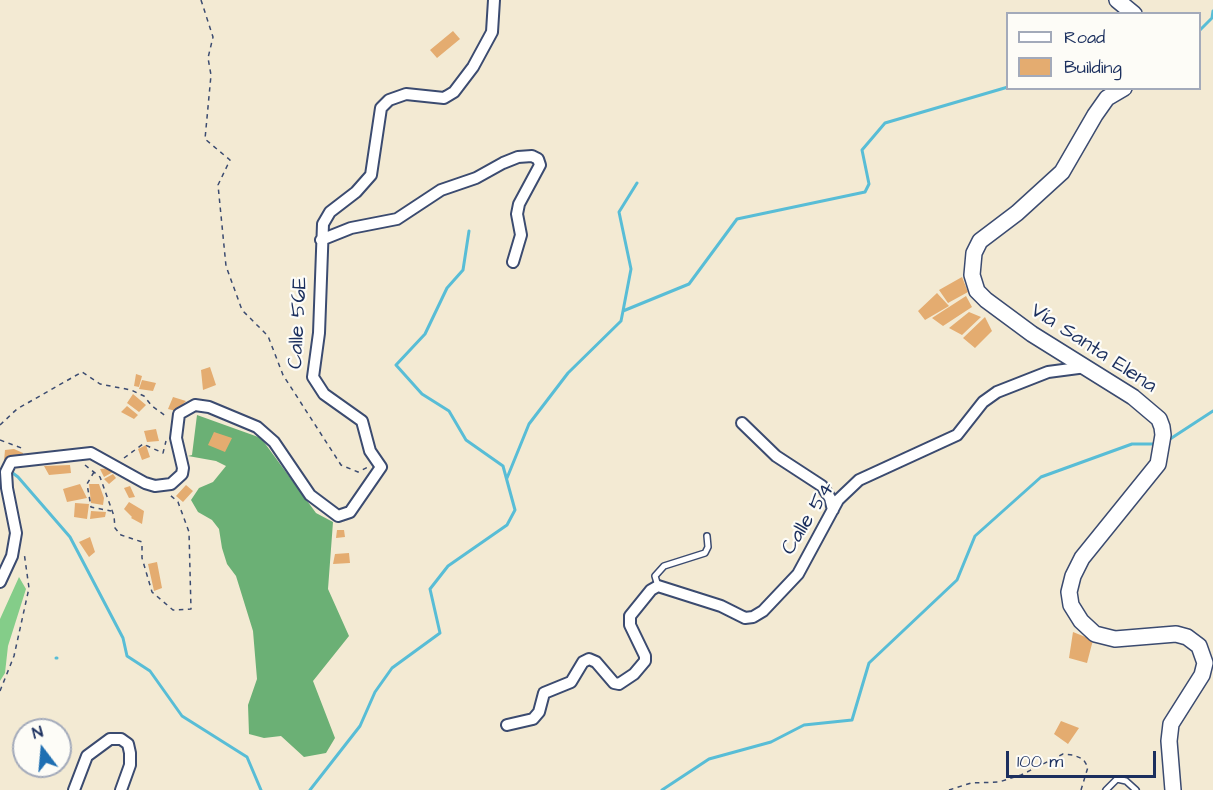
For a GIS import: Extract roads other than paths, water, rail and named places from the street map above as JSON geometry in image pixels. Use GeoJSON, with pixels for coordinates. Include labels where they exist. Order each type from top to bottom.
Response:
{"type":"FeatureCollection","features":[{"type":"Feature","properties":{"kind":"main road"},"geometry":{"type":"LineString","coordinates":[[1117,0],[1132,12]]}},
{"type":"Feature","properties":{"kind":"main road","name":"Vía Santa Elena"},"geometry":{"type":"LineString","coordinates":[[1121,90],[1107,98],[1062,172],[1017,213],[980,241],[972,264],[974,282],[986,300],[1032,334],[1147,407],[1159,419],[1163,435],[1161,454],[1152,472],[1082,558],[1073,576],[1070,592],[1071,605],[1081,621],[1095,634],[1115,639],[1176,634],[1187,637],[1199,646],[1205,663],[1202,675],[1172,724],[1170,732],[1173,790]]}},
{"type":"Feature","properties":{"kind":"street","name":"Calle 56E"},"geometry":{"type":"LineString","coordinates":[[0,582],[12,556],[16,533],[7,498],[6,472],[12,462],[29,458],[91,453],[145,483],[169,484],[182,474],[183,468],[176,438],[179,414],[195,405],[209,407],[257,427],[274,442],[310,495],[338,516],[350,512],[381,467],[377,463],[362,421],[324,394],[313,377],[322,288],[323,224],[330,212],[356,192],[371,175],[381,108],[397,96],[423,95],[444,98],[454,93],[473,67],[492,32],[494,0]]}},
{"type":"Feature","properties":{"kind":"street"},"geometry":{"type":"LineString","coordinates":[[321,240],[360,225],[397,219],[416,209],[441,190],[476,178],[503,162],[518,157],[532,156],[538,159],[540,165],[519,204],[517,214],[520,235],[513,262]]}},
{"type":"Feature","properties":{"kind":"street","name":"Calle 54"},"geometry":{"type":"LineString","coordinates":[[658,586],[721,606],[745,618],[753,617],[763,611],[798,574],[832,510],[844,492],[859,480],[957,435],[983,402],[997,392],[1048,372],[1086,367]]}},
{"type":"Feature","properties":{"kind":"street"},"geometry":{"type":"LineString","coordinates":[[742,423],[776,456],[822,486],[830,498],[832,510]]}},
{"type":"Feature","properties":{"kind":"street"},"geometry":{"type":"LineString","coordinates":[[507,725],[533,719],[539,712],[544,693],[571,682],[583,662],[589,659],[596,662],[614,683],[619,684],[634,674],[645,661],[645,656],[633,633],[630,616],[645,594],[658,586]]}},
{"type":"Feature","properties":{"kind":"street"},"geometry":{"type":"LineString","coordinates":[[74,790],[87,756],[98,745],[110,739],[122,739],[128,744],[130,765],[121,790]]}},
{"type":"Feature","properties":{"kind":"lane"},"geometry":{"type":"LineString","coordinates":[[658,586],[655,576],[664,566],[705,553],[708,547],[706,536]]}},
{"type":"Feature","properties":{"kind":"lane"},"geometry":{"type":"LineString","coordinates":[[1106,790],[1117,779],[1126,781],[1136,790]]}},
{"type":"Feature","properties":{"kind":"waterway"},"geometry":{"type":"LineString","coordinates":[[1201,29],[1212,18],[1213,11]]}},
{"type":"Feature","properties":{"kind":"waterway"},"geometry":{"type":"LineString","coordinates":[[507,478],[529,424],[568,373],[621,321],[623,311],[689,284],[737,219],[865,192],[869,184],[862,150],[885,123],[1006,88]]}},
{"type":"Feature","properties":{"kind":"waterway"},"geometry":{"type":"LineString","coordinates":[[623,311],[631,269],[619,212],[637,183]]}},
{"type":"Feature","properties":{"kind":"waterway"},"geometry":{"type":"LineString","coordinates":[[310,790],[360,726],[375,692],[392,668],[440,633],[430,589],[448,566],[507,525],[515,510],[503,466],[466,440],[449,411],[422,394],[396,365],[425,334],[447,288],[463,270],[469,231]]}},
{"type":"Feature","properties":{"kind":"waterway"},"geometry":{"type":"LineString","coordinates":[[1167,441],[1213,411]]}},
{"type":"Feature","properties":{"kind":"waterway"},"geometry":{"type":"LineString","coordinates":[[662,790],[709,759],[771,742],[804,725],[852,720],[869,663],[957,580],[975,536],[1041,477],[1132,444],[1156,444]]}},
{"type":"Feature","properties":{"kind":"waterway"},"geometry":{"type":"LineString","coordinates":[[10,471],[18,477],[70,537],[123,638],[127,656],[150,671],[182,716],[247,757],[261,790]]}}]}
